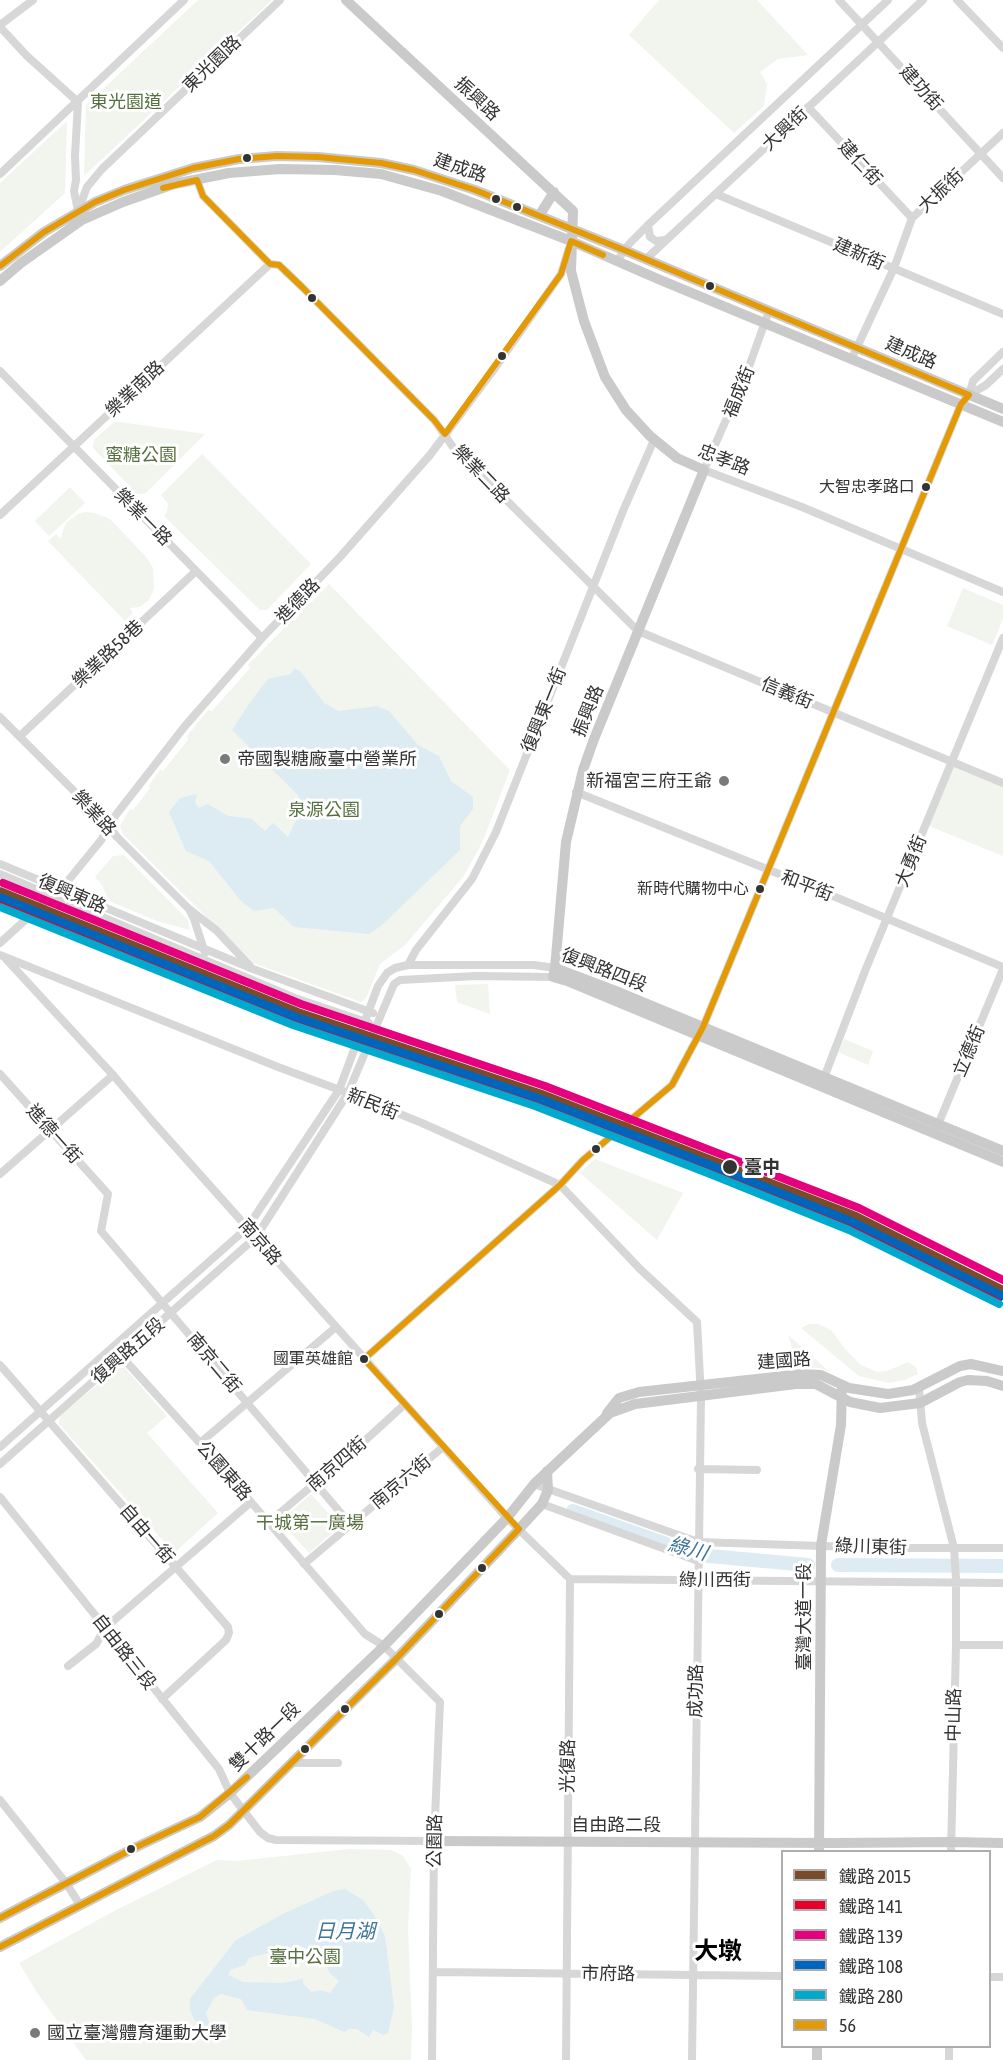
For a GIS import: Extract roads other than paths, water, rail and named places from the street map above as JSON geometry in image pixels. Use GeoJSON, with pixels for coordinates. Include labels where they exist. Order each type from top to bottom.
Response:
{"type":"FeatureCollection","features":[{"type":"Feature","properties":{"kind":"main road","name":"振興路"},"geometry":{"type":"LineString","coordinates":[[346,0],[554,192],[573,212],[573,228]]}},
{"type":"Feature","properties":{"kind":"main road","name":"建成路"},"geometry":{"type":"LineString","coordinates":[[0,281],[80,216],[124,190],[193,168],[239,159],[287,156],[358,160],[414,170],[462,185],[573,228],[769,311],[1003,422]]}},
{"type":"Feature","properties":{"kind":"main road","name":"建成路"},"geometry":{"type":"LineString","coordinates":[[0,266],[44,232],[80,216],[174,184],[229,173],[280,169],[381,174],[452,194],[572,241],[766,323],[854,353],[1003,409]]}},
{"type":"Feature","properties":{"kind":"main road"},"geometry":{"type":"LineString","coordinates":[[538,216],[554,192]]}},
{"type":"Feature","properties":{"kind":"main road","name":"忠孝路"},"geometry":{"type":"LineString","coordinates":[[573,228],[571,271],[595,352],[615,394],[635,421],[654,440],[677,458],[704,470]]}},
{"type":"Feature","properties":{"kind":"main road","name":"振興路"},"geometry":{"type":"LineString","coordinates":[[554,973],[566,842],[576,792],[594,739],[704,470]]}},
{"type":"Feature","properties":{"kind":"main road","name":"復興路四段"},"geometry":{"type":"LineString","coordinates":[[554,973],[567,981],[700,1031],[936,1129],[1003,1162]]}},
{"type":"Feature","properties":{"kind":"main road","name":"復興路四段"},"geometry":{"type":"LineString","coordinates":[[936,1129],[1003,1151]]}},
{"type":"Feature","properties":{"kind":"main road","name":"建國路"},"geometry":{"type":"LineString","coordinates":[[700,1392],[802,1374],[821,1375],[842,1385],[888,1394],[905,1393],[960,1366],[971,1364],[1003,1371]]}},
{"type":"Feature","properties":{"kind":"main road","name":"建國路"},"geometry":{"type":"LineString","coordinates":[[507,1518],[534,1484],[622,1402],[700,1392],[810,1383],[821,1386],[843,1400],[880,1408],[921,1403],[960,1382],[969,1380],[987,1380],[1003,1386]]}},
{"type":"Feature","properties":{"kind":"main road","name":"臺灣大道一段"},"geometry":{"type":"LineString","coordinates":[[819,1847],[820,1548],[841,1425],[842,1385]]}},
{"type":"Feature","properties":{"kind":"main road"},"geometry":{"type":"LineString","coordinates":[[519,1529],[542,1504],[548,1490],[547,1471]]}},
{"type":"Feature","properties":{"kind":"main road","name":"雙十路一段"},"geometry":{"type":"LineString","coordinates":[[0,1916],[23,1907],[132,1848],[200,1817],[230,1794],[384,1646],[507,1518]]}},
{"type":"Feature","properties":{"kind":"main road","name":"雙十路一段"},"geometry":{"type":"LineString","coordinates":[[0,1947],[213,1836],[229,1824],[396,1659],[519,1529]]}},
{"type":"Feature","properties":{"kind":"main road","name":"自由路二段"},"geometry":{"type":"LineString","coordinates":[[434,1841],[695,1842],[819,1847],[951,1846],[1003,1843]]}},
{"type":"Feature","properties":{"kind":"street"},"geometry":{"type":"LineString","coordinates":[[33,0],[0,26],[27,56],[78,102]]}},
{"type":"Feature","properties":{"kind":"street"},"geometry":{"type":"LineString","coordinates":[[0,174],[184,0]]}},
{"type":"Feature","properties":{"kind":"street","name":"東光園路"},"geometry":{"type":"LineString","coordinates":[[80,216],[87,187],[102,169],[280,0]]}},
{"type":"Feature","properties":{"kind":"street","name":"建功街"},"geometry":{"type":"LineString","coordinates":[[839,0],[1003,178]]}},
{"type":"Feature","properties":{"kind":"street","name":"大興街"},"geometry":{"type":"LineString","coordinates":[[617,261],[624,250],[648,225],[888,0]]}},
{"type":"Feature","properties":{"kind":"street","name":"大興街"},"geometry":{"type":"LineString","coordinates":[[646,259],[923,0]]}},
{"type":"Feature","properties":{"kind":"street"},"geometry":{"type":"LineString","coordinates":[[957,0],[1003,48]]}},
{"type":"Feature","properties":{"kind":"street"},"geometry":{"type":"LineString","coordinates":[[78,102],[74,191],[80,216]]}},
{"type":"Feature","properties":{"kind":"street","name":"建仁街"},"geometry":{"type":"LineString","coordinates":[[808,107],[912,218]]}},
{"type":"Feature","properties":{"kind":"street","name":"大振街"},"geometry":{"type":"LineString","coordinates":[[854,353],[894,268],[912,218],[1003,133]]}},
{"type":"Feature","properties":{"kind":"street","name":"樂業二路"},"geometry":{"type":"LineString","coordinates":[[197,180],[203,196],[270,264],[279,265],[302,287],[434,420],[453,447],[638,632]]}},
{"type":"Feature","properties":{"kind":"street","name":"建新街"},"geometry":{"type":"LineString","coordinates":[[716,194],[1003,314]]}},
{"type":"Feature","properties":{"kind":"street"},"geometry":{"type":"LineString","coordinates":[[648,225],[650,237],[656,242],[665,240]]}},
{"type":"Feature","properties":{"kind":"street","name":"進德路"},"geometry":{"type":"LineString","coordinates":[[0,943],[67,882],[185,726],[262,638],[340,557],[423,463],[561,274],[572,241]]}},
{"type":"Feature","properties":{"kind":"street","name":"樂業南路"},"geometry":{"type":"LineString","coordinates":[[0,515],[270,264]]}},
{"type":"Feature","properties":{"kind":"street","name":"福成街"},"geometry":{"type":"LineString","coordinates":[[704,470],[722,435],[769,311]]}},
{"type":"Feature","properties":{"kind":"street"},"geometry":{"type":"LineString","coordinates":[[969,395],[973,381],[1003,352]]}},
{"type":"Feature","properties":{"kind":"street"},"geometry":{"type":"LineString","coordinates":[[364,1359],[560,1185],[583,1160],[670,1088],[700,1031],[769,871],[961,404],[1003,369]]}},
{"type":"Feature","properties":{"kind":"street","name":"樂業一路"},"geometry":{"type":"LineString","coordinates":[[0,371],[262,638]]}},
{"type":"Feature","properties":{"kind":"street","name":"復興東一街"},"geometry":{"type":"LineString","coordinates":[[408,965],[416,950],[472,879],[482,862],[594,589],[623,511],[654,440]]}},
{"type":"Feature","properties":{"kind":"street","name":"忠孝路"},"geometry":{"type":"LineString","coordinates":[[704,470],[802,507],[1003,592]]}},
{"type":"Feature","properties":{"kind":"street","name":"樂業路58巷"},"geometry":{"type":"LineString","coordinates":[[20,736],[196,571]]}},
{"type":"Feature","properties":{"kind":"street","name":"信義街"},"geometry":{"type":"LineString","coordinates":[[638,632],[1003,783]]}},
{"type":"Feature","properties":{"kind":"street","name":"大勇街"},"geometry":{"type":"LineString","coordinates":[[822,1082],[1003,638]]}},
{"type":"Feature","properties":{"kind":"street","name":"樂業路"},"geometry":{"type":"LineString","coordinates":[[0,717],[189,909],[216,930],[253,969]]}},
{"type":"Feature","properties":{"kind":"street","name":"和平街"},"geometry":{"type":"LineString","coordinates":[[576,792],[887,918],[1003,968]]}},
{"type":"Feature","properties":{"kind":"street","name":"復興東路"},"geometry":{"type":"LineString","coordinates":[[0,864],[204,950],[379,1015]]}},
{"type":"Feature","properties":{"kind":"street","name":"復興東路"},"geometry":{"type":"LineString","coordinates":[[0,874],[296,998],[375,1025]]}},
{"type":"Feature","properties":{"kind":"street","name":"樂業路"},"geometry":{"type":"LineString","coordinates":[[189,909],[209,962]]}},
{"type":"Feature","properties":{"kind":"street","name":"南京路"},"geometry":{"type":"LineString","coordinates":[[2,956],[113,1075],[336,1328],[519,1529]]}},
{"type":"Feature","properties":{"kind":"street","name":"新民街"},"geometry":{"type":"LineString","coordinates":[[2,956],[422,1123],[560,1185],[640,1269],[697,1322]]}},
{"type":"Feature","properties":{"kind":"street","name":"復興路四段"},"geometry":{"type":"LineString","coordinates":[[248,1228],[343,1091],[365,1022],[384,976],[395,968],[408,965],[534,965],[554,973]]}},
{"type":"Feature","properties":{"kind":"street","name":"立德街"},"geometry":{"type":"LineString","coordinates":[[936,1129],[1003,968]]}},
{"type":"Feature","properties":{"kind":"street","name":"復興路四段"},"geometry":{"type":"LineString","coordinates":[[256,1237],[343,1091],[391,988],[400,980],[554,973]]}},
{"type":"Feature","properties":{"kind":"street","name":"進德一街"},"geometry":{"type":"LineString","coordinates":[[0,1074],[108,1194]]}},
{"type":"Feature","properties":{"kind":"street"},"geometry":{"type":"LineString","coordinates":[[0,1174],[113,1075]]}},
{"type":"Feature","properties":{"kind":"street","name":"南京二街"},"geometry":{"type":"LineString","coordinates":[[108,1194],[101,1231],[351,1525]]}},
{"type":"Feature","properties":{"kind":"street","name":"復興路五段"},"geometry":{"type":"LineString","coordinates":[[0,1447],[248,1228]]}},
{"type":"Feature","properties":{"kind":"street","name":"復興路五段"},"geometry":{"type":"LineString","coordinates":[[0,1464],[256,1237]]}},
{"type":"Feature","properties":{"kind":"street","name":"成功路"},"geometry":{"type":"LineString","coordinates":[[692,2060],[700,1392],[697,1322]]}},
{"type":"Feature","properties":{"kind":"street"},"geometry":{"type":"LineString","coordinates":[[200,1443],[336,1328]]}},
{"type":"Feature","properties":{"kind":"street","name":"公園東路"},"geometry":{"type":"LineString","coordinates":[[113,1347],[200,1443],[365,1634],[384,1646]]}},
{"type":"Feature","properties":{"kind":"street","name":"自由一街"},"geometry":{"type":"LineString","coordinates":[[0,1365],[228,1627],[229,1633],[226,1640],[162,1700]]}},
{"type":"Feature","properties":{"kind":"street"},"geometry":{"type":"LineString","coordinates":[[919,1388],[922,1424],[954,1553]]}},
{"type":"Feature","properties":{"kind":"street","name":"南京四街"},"geometry":{"type":"LineString","coordinates":[[268,1523],[405,1404]]}},
{"type":"Feature","properties":{"kind":"street","name":"南京六街"},"geometry":{"type":"LineString","coordinates":[[304,1564],[443,1447]]}},
{"type":"Feature","properties":{"kind":"street"},"geometry":{"type":"LineString","coordinates":[[698,1469],[757,1470]]}},
{"type":"Feature","properties":{"kind":"street","name":"綠川東街"},"geometry":{"type":"LineString","coordinates":[[534,1484],[698,1542],[820,1548],[885,1548],[954,1553],[1003,1548]]}},
{"type":"Feature","properties":{"kind":"street","name":"自由路三段"},"geometry":{"type":"LineString","coordinates":[[0,1497],[219,1769],[230,1794],[242,1810]]}},
{"type":"Feature","properties":{"kind":"street"},"geometry":{"type":"LineString","coordinates":[[68,1666],[96,1644],[105,1628],[250,1502]]}},
{"type":"Feature","properties":{"kind":"street"},"geometry":{"type":"LineString","coordinates":[[542,1504],[698,1561]]}},
{"type":"Feature","properties":{"kind":"street"},"geometry":{"type":"LineString","coordinates":[[519,1529],[570,1579]]}},
{"type":"Feature","properties":{"kind":"street","name":"中山路"},"geometry":{"type":"LineString","coordinates":[[951,1846],[956,1645],[954,1553]]}},
{"type":"Feature","properties":{"kind":"street","name":"綠川西街"},"geometry":{"type":"LineString","coordinates":[[570,1579],[820,1578],[1003,1583]]}},
{"type":"Feature","properties":{"kind":"street","name":"光復路"},"geometry":{"type":"LineString","coordinates":[[566,2060],[570,1579]]}},
{"type":"Feature","properties":{"kind":"street"},"geometry":{"type":"LineString","coordinates":[[956,1645],[1003,1645]]}},
{"type":"Feature","properties":{"kind":"street","name":"公園路"},"geometry":{"type":"LineString","coordinates":[[384,1646],[440,1702],[434,1841],[432,2060]]}},
{"type":"Feature","properties":{"kind":"street"},"geometry":{"type":"LineString","coordinates":[[290,1762],[338,1762]]}},
{"type":"Feature","properties":{"kind":"street"},"geometry":{"type":"LineString","coordinates":[[0,1800],[66,1883],[80,1905]]}},
{"type":"Feature","properties":{"kind":"street","name":"自由路二段"},"geometry":{"type":"LineString","coordinates":[[242,1810],[260,1832],[272,1839],[434,1841]]}},
{"type":"Feature","properties":{"kind":"street","name":"市府路"},"geometry":{"type":"LineString","coordinates":[[434,1972],[781,1976]]}},
{"type":"Feature","properties":{"kind":"water"},"geometry":{"type":"Polygon","coordinates":[[[294,668],[300,671],[324,703],[339,711],[377,706],[389,711],[418,745],[439,756],[451,781],[473,797],[473,809],[460,826],[460,850],[382,925],[369,934],[294,927],[274,908],[254,911],[242,902],[209,861],[186,851],[169,812],[180,798],[197,794],[195,803],[199,808],[207,804],[229,816],[252,819],[265,831],[273,823],[288,837],[300,812],[292,804],[299,796],[232,730],[268,679],[291,674],[294,668]]]}},
{"type":"Feature","properties":{"kind":"water","name":"日月湖"},"geometry":{"type":"Polygon","coordinates":[[[345,1889],[363,1900],[385,1936],[394,2007],[388,2033],[383,2035],[373,2030],[369,2037],[357,2029],[344,2032],[315,2019],[247,2010],[241,1999],[221,1994],[214,1998],[206,2013],[209,2022],[218,2034],[217,2041],[211,2040],[194,2019],[190,2010],[190,1999],[236,1940],[283,1914],[333,1891],[345,1889]],[[300,1945],[249,1958],[245,1965],[230,1970],[228,1975],[243,1982],[284,1983],[303,1979],[303,1983],[311,1992],[320,1990],[330,1993],[339,1981],[330,1973],[316,1949],[309,1950],[300,1945]]]}},
{"type":"Feature","properties":{"kind":"waterway","name":"綠川"},"geometry":{"type":"LineString","coordinates":[[573,1511],[698,1555],[808,1565]]}},
{"type":"Feature","properties":{"kind":"waterway","name":"綠川"},"geometry":{"type":"LineString","coordinates":[[838,1565],[1003,1566]]}},
{"type":"Feature","properties":{"kind":"rail line","name":"139"},"geometry":{"type":"LineString","coordinates":[[3,883],[301,1004],[545,1086],[859,1208],[1003,1280]]}},
{"type":"Feature","properties":{"kind":"rail line","name":"2015"},"geometry":{"type":"LineString","coordinates":[[0,891],[298,1012],[542,1094],[856,1216],[1003,1290]]}},
{"type":"Feature","properties":{"kind":"rail line","name":"108"},"geometry":{"type":"LineString","coordinates":[[0,897],[296,1017],[538,1098],[713,1166],[853,1222],[1003,1296]]}},
{"type":"Feature","properties":{"kind":"rail line","name":"141"},"geometry":{"type":"LineString","coordinates":[[0,901],[295,1020],[539,1102],[852,1224],[999,1298]]}},
{"type":"Feature","properties":{"kind":"rail line","name":"280"},"geometry":{"type":"LineString","coordinates":[[0,907],[293,1025],[535,1106],[710,1174],[849,1230],[999,1304]]}},
{"type":"Feature","properties":{"kind":"place","name":"大智忠孝路口"},"geometry":{"type":"Point","coordinates":[926,487]}},
{"type":"Feature","properties":{"kind":"place","name":"帝國製糖廠臺中營業所"},"geometry":{"type":"Point","coordinates":[225,759]}},
{"type":"Feature","properties":{"kind":"place","name":"新福宮三府王爺"},"geometry":{"type":"Point","coordinates":[724,781]}},
{"type":"Feature","properties":{"kind":"place","name":"新時代購物中心"},"geometry":{"type":"Point","coordinates":[760,889]}},
{"type":"Feature","properties":{"kind":"place","name":"臺中"},"geometry":{"type":"Point","coordinates":[730,1167]}},
{"type":"Feature","properties":{"kind":"place","name":"國軍英雄館"},"geometry":{"type":"Point","coordinates":[364,1359]}},
{"type":"Feature","properties":{"kind":"place","name":"國立臺灣體育運動大學"},"geometry":{"type":"Point","coordinates":[35,2033]}},
{"type":"Feature","properties":{"kind":"district","name":"大墩"},"geometry":{"type":"Point","coordinates":[718,1951]}},
{"type":"Feature","properties":{"kind":"park label","name":"東光園道"},"geometry":{"type":"Point","coordinates":[126,102]}},
{"type":"Feature","properties":{"kind":"park label","name":"蜜糖公園"},"geometry":{"type":"Point","coordinates":[141,455]}},
{"type":"Feature","properties":{"kind":"park label","name":"泉源公園"},"geometry":{"type":"Point","coordinates":[324,810]}},
{"type":"Feature","properties":{"kind":"park label","name":"干城第一廣場"},"geometry":{"type":"Point","coordinates":[310,1523]}},
{"type":"Feature","properties":{"kind":"park label","name":"臺中公園"},"geometry":{"type":"Point","coordinates":[305,1957]}}]}
